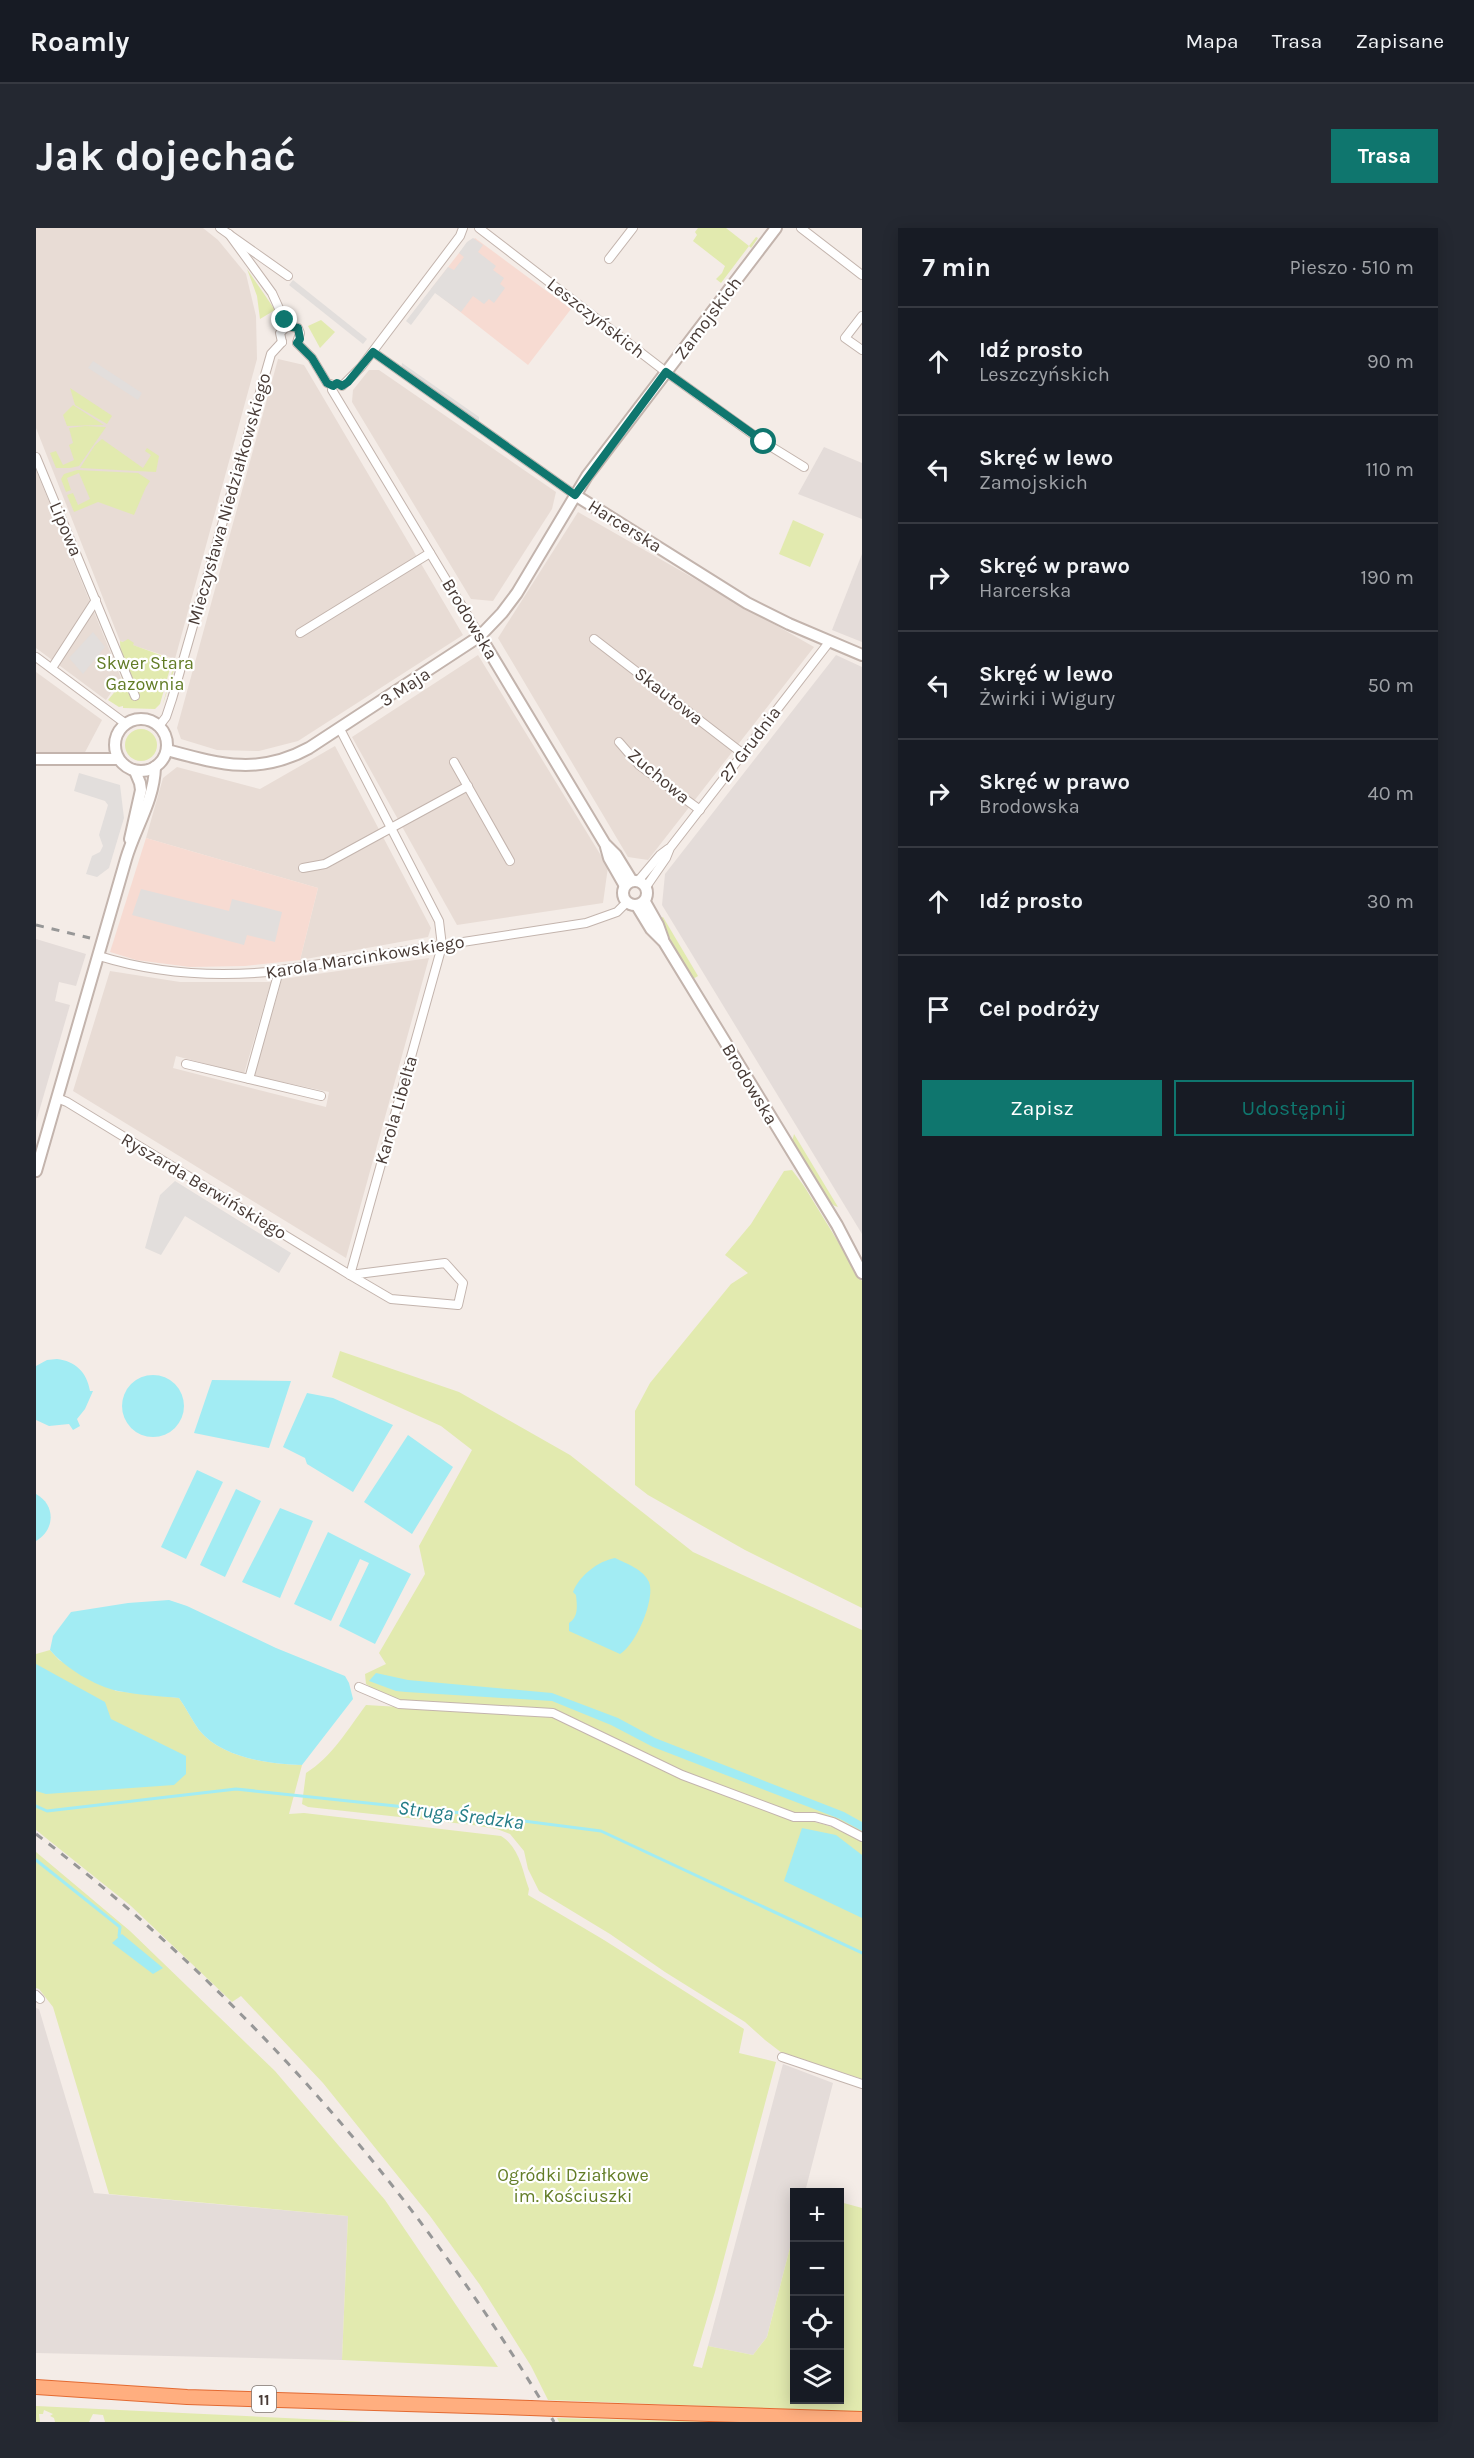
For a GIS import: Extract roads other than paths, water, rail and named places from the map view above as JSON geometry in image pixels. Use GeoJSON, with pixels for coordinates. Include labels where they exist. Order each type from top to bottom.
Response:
{"type":"FeatureCollection","features":[{"type":"Feature","properties":{"kind":"highway","name":"11"},"geometry":{"type":"LineString","coordinates":[[36,2387],[187,2397],[862,2419]]}},
{"type":"Feature","properties":{"kind":"street"},"geometry":{"type":"LineString","coordinates":[[220,228],[288,276]]}},
{"type":"Feature","properties":{"kind":"street"},"geometry":{"type":"LineString","coordinates":[[334,390],[341,392],[342,386],[373,352],[460,236],[463,228]]}},
{"type":"Feature","properties":{"kind":"street","name":"Leszczyńskich"},"geometry":{"type":"LineString","coordinates":[[479,228],[666,372],[762,441],[804,467]]}},
{"type":"Feature","properties":{"kind":"street"},"geometry":{"type":"LineString","coordinates":[[609,259],[633,228]]}},
{"type":"Feature","properties":{"kind":"street","name":"Zamojskich"},"geometry":{"type":"LineString","coordinates":[[575,495],[776,228]]}},
{"type":"Feature","properties":{"kind":"street"},"geometry":{"type":"LineString","coordinates":[[801,228],[862,275]]}},
{"type":"Feature","properties":{"kind":"street"},"geometry":{"type":"LineString","coordinates":[[229,234],[272,293],[287,326]]}},
{"type":"Feature","properties":{"kind":"street"},"geometry":{"type":"LineString","coordinates":[[859,349],[845,338],[862,316]]}},
{"type":"Feature","properties":{"kind":"street"},"geometry":{"type":"LineString","coordinates":[[287,326],[298,328],[300,339],[292,346],[282,342],[280,333],[287,326]]}},
{"type":"Feature","properties":{"kind":"street","name":"Mieczysława Niedziałkowskiego"},"geometry":{"type":"LineString","coordinates":[[159,726],[166,717],[172,699],[272,354],[282,342]]}},
{"type":"Feature","properties":{"kind":"street","name":"Brodowska"},"geometry":{"type":"LineString","coordinates":[[297,343],[312,358],[327,383],[334,390],[605,844],[609,858],[635,884]]}},
{"type":"Feature","properties":{"kind":"street","name":"Harcerska"},"geometry":{"type":"LineString","coordinates":[[373,352],[575,495],[747,603],[862,655]]}},
{"type":"Feature","properties":{"kind":"street","name":"Lipowa"},"geometry":{"type":"LineString","coordinates":[[36,457],[135,696]]}},
{"type":"Feature","properties":{"kind":"street","name":"3 Maja"},"geometry":{"type":"LineString","coordinates":[[167,750],[232,766],[264,765],[296,756],[340,729],[480,636],[517,593],[575,495]]}},
{"type":"Feature","properties":{"kind":"street"},"geometry":{"type":"LineString","coordinates":[[300,633],[430,553]]}},
{"type":"Feature","properties":{"kind":"street"},"geometry":{"type":"LineString","coordinates":[[52,668],[96,600]]}},
{"type":"Feature","properties":{"kind":"street","name":"Skautowa"},"geometry":{"type":"LineString","coordinates":[[594,639],[742,753]]}},
{"type":"Feature","properties":{"kind":"street","name":"27 Grudnia"},"geometry":{"type":"LineString","coordinates":[[635,884],[666,858],[670,848],[830,641]]}},
{"type":"Feature","properties":{"kind":"street"},"geometry":{"type":"LineString","coordinates":[[36,657],[126,724]]}},
{"type":"Feature","properties":{"kind":"street"},"geometry":{"type":"LineString","coordinates":[[142,719],[159,726],[165,736],[167,750],[163,759],[155,767],[135,771],[118,759],[115,740],[126,724],[142,719]]}},
{"type":"Feature","properties":{"kind":"street"},"geometry":{"type":"LineString","coordinates":[[340,729],[439,921],[442,945]]}},
{"type":"Feature","properties":{"kind":"street","name":"Zuchowa"},"geometry":{"type":"LineString","coordinates":[[619,742],[639,765],[700,810]]}},
{"type":"Feature","properties":{"kind":"street"},"geometry":{"type":"LineString","coordinates":[[36,759],[118,759]]}},
{"type":"Feature","properties":{"kind":"street"},"geometry":{"type":"LineString","coordinates":[[454,762],[510,861]]}},
{"type":"Feature","properties":{"kind":"street"},"geometry":{"type":"LineString","coordinates":[[129,849],[141,826],[148,804],[155,767]]}},
{"type":"Feature","properties":{"kind":"street"},"geometry":{"type":"LineString","coordinates":[[36,1171],[129,849],[132,822],[141,790],[135,771]]}},
{"type":"Feature","properties":{"kind":"street"},"geometry":{"type":"LineString","coordinates":[[303,868],[325,864],[468,786]]}},
{"type":"Feature","properties":{"kind":"street"},"geometry":{"type":"LineString","coordinates":[[635,884],[648,891],[636,903],[623,892],[635,884]]}},
{"type":"Feature","properties":{"kind":"street","name":"Brodowska"},"geometry":{"type":"LineString","coordinates":[[636,903],[651,929],[664,942],[837,1225],[862,1273]]}},
{"type":"Feature","properties":{"kind":"street","name":"Karola Marcinkowskiego"},"geometry":{"type":"LineString","coordinates":[[99,956],[143,967],[190,973],[240,975],[279,971],[586,923],[636,903]]}},
{"type":"Feature","properties":{"kind":"street","name":"Karola Libelta"},"geometry":{"type":"LineString","coordinates":[[350,1275],[442,945]]}},
{"type":"Feature","properties":{"kind":"street"},"geometry":{"type":"LineString","coordinates":[[249,1079],[279,971]]}},
{"type":"Feature","properties":{"kind":"street"},"geometry":{"type":"LineString","coordinates":[[186,1064],[321,1096]]}},
{"type":"Feature","properties":{"kind":"street","name":"Ryszarda Berwińskiego"},"geometry":{"type":"LineString","coordinates":[[57,1098],[350,1275],[391,1299],[458,1305],[462,1283],[446,1263],[350,1275]]}},
{"type":"Feature","properties":{"kind":"street","name":"Brodowska"},"geometry":{"type":"LineString","coordinates":[[837,1225],[862,1257]]}},
{"type":"Feature","properties":{"kind":"street"},"geometry":{"type":"LineString","coordinates":[[359,1687],[399,1704],[554,1713],[682,1775],[794,1816],[815,1817],[832,1822],[862,1837]]}},
{"type":"Feature","properties":{"kind":"street"},"geometry":{"type":"LineString","coordinates":[[782,2057],[862,2084]]}},
{"type":"Feature","properties":{"kind":"water"},"geometry":{"type":"Polygon","coordinates":[[[57,1359],[75,1365],[86,1378],[90,1391],[93,1391],[85,1409],[77,1419],[80,1426],[73,1430],[69,1424],[49,1426],[36,1420],[36,1366],[47,1360],[57,1359]]]}},
{"type":"Feature","properties":{"kind":"water"},"geometry":{"type":"Polygon","coordinates":[[[153,1375],[165,1377],[175,1384],[182,1394],[184,1406],[182,1418],[175,1428],[165,1435],[153,1437],[141,1435],[131,1428],[124,1418],[122,1406],[124,1394],[131,1384],[141,1377],[153,1375]]]}},
{"type":"Feature","properties":{"kind":"water"},"geometry":{"type":"Polygon","coordinates":[[[212,1380],[291,1381],[269,1448],[194,1433],[212,1380]]]}},
{"type":"Feature","properties":{"kind":"water"},"geometry":{"type":"Polygon","coordinates":[[[307,1393],[333,1398],[393,1425],[353,1492],[307,1464],[305,1458],[283,1447],[307,1393]]]}},
{"type":"Feature","properties":{"kind":"water"},"geometry":{"type":"Polygon","coordinates":[[[408,1435],[453,1467],[412,1534],[364,1502],[408,1435]]]}},
{"type":"Feature","properties":{"kind":"water"},"geometry":{"type":"Polygon","coordinates":[[[197,1470],[223,1482],[186,1559],[161,1547],[197,1470]]]}},
{"type":"Feature","properties":{"kind":"water"},"geometry":{"type":"Polygon","coordinates":[[[236,1489],[261,1501],[225,1577],[200,1565],[236,1489]]]}},
{"type":"Feature","properties":{"kind":"water"},"geometry":{"type":"Polygon","coordinates":[[[36,1494],[47,1504],[51,1518],[47,1531],[36,1541],[36,1494]]]}},
{"type":"Feature","properties":{"kind":"water"},"geometry":{"type":"Polygon","coordinates":[[[280,1508],[313,1521],[280,1598],[242,1582],[280,1508]]]}},
{"type":"Feature","properties":{"kind":"water"},"geometry":{"type":"Polygon","coordinates":[[[328,1532],[411,1574],[375,1644],[339,1626],[369,1563],[360,1559],[331,1621],[294,1604],[328,1532]]]}},
{"type":"Feature","properties":{"kind":"water"},"geometry":{"type":"Polygon","coordinates":[[[615,1558],[643,1574],[649,1582],[650,1590],[647,1610],[638,1632],[620,1654],[569,1631],[569,1623],[577,1610],[576,1595],[573,1592],[576,1586],[584,1575],[596,1566],[615,1558]]]}},
{"type":"Feature","properties":{"kind":"water"},"geometry":{"type":"Polygon","coordinates":[[[169,1600],[345,1676],[353,1699],[302,1765],[261,1761],[233,1753],[209,1740],[199,1730],[179,1698],[133,1694],[109,1689],[72,1670],[50,1650],[53,1636],[71,1612],[128,1603],[169,1600]]]}},
{"type":"Feature","properties":{"kind":"water"},"geometry":{"type":"Polygon","coordinates":[[[36,1664],[105,1702],[111,1719],[186,1756],[186,1774],[174,1785],[46,1794],[36,1791],[36,1664]]]}},
{"type":"Feature","properties":{"kind":"water"},"geometry":{"type":"Polygon","coordinates":[[[376,1673],[408,1680],[552,1693],[618,1718],[655,1738],[844,1812],[862,1822],[862,1831],[840,1819],[653,1747],[611,1725],[552,1701],[396,1691],[369,1681],[376,1673]]]}},
{"type":"Feature","properties":{"kind":"water"},"geometry":{"type":"Polygon","coordinates":[[[802,1828],[836,1835],[862,1855],[862,1918],[784,1881],[802,1828]]]}},
{"type":"Feature","properties":{"kind":"water"},"geometry":{"type":"Polygon","coordinates":[[[122,1934],[163,1968],[153,1974],[112,1943],[122,1934]]]}},
{"type":"Feature","properties":{"kind":"waterway","name":"Struga Średzka"},"geometry":{"type":"LineString","coordinates":[[36,1806],[47,1811],[236,1789],[462,1813],[601,1831],[862,1953]]}},
{"type":"Feature","properties":{"kind":"waterway"},"geometry":{"type":"LineString","coordinates":[[36,1860],[120,1927],[119,1936]]}},
{"type":"Feature","properties":{"kind":"railway"},"geometry":{"type":"LineString","coordinates":[[36,925],[90,938]]}},
{"type":"Feature","properties":{"kind":"railway"},"geometry":{"type":"LineString","coordinates":[[36,1834],[113,1896],[187,1961],[324,2103],[387,2178],[446,2257],[502,2338],[554,2422]]}},
{"type":"Feature","properties":{"kind":"park label","name":"Skwer Stara Gazownia"},"geometry":{"type":"Point","coordinates":[145,673]}},
{"type":"Feature","properties":{"kind":"park label","name":"Ogródki Działkowe im. Kościuszki"},"geometry":{"type":"Point","coordinates":[573,2185]}}]}
